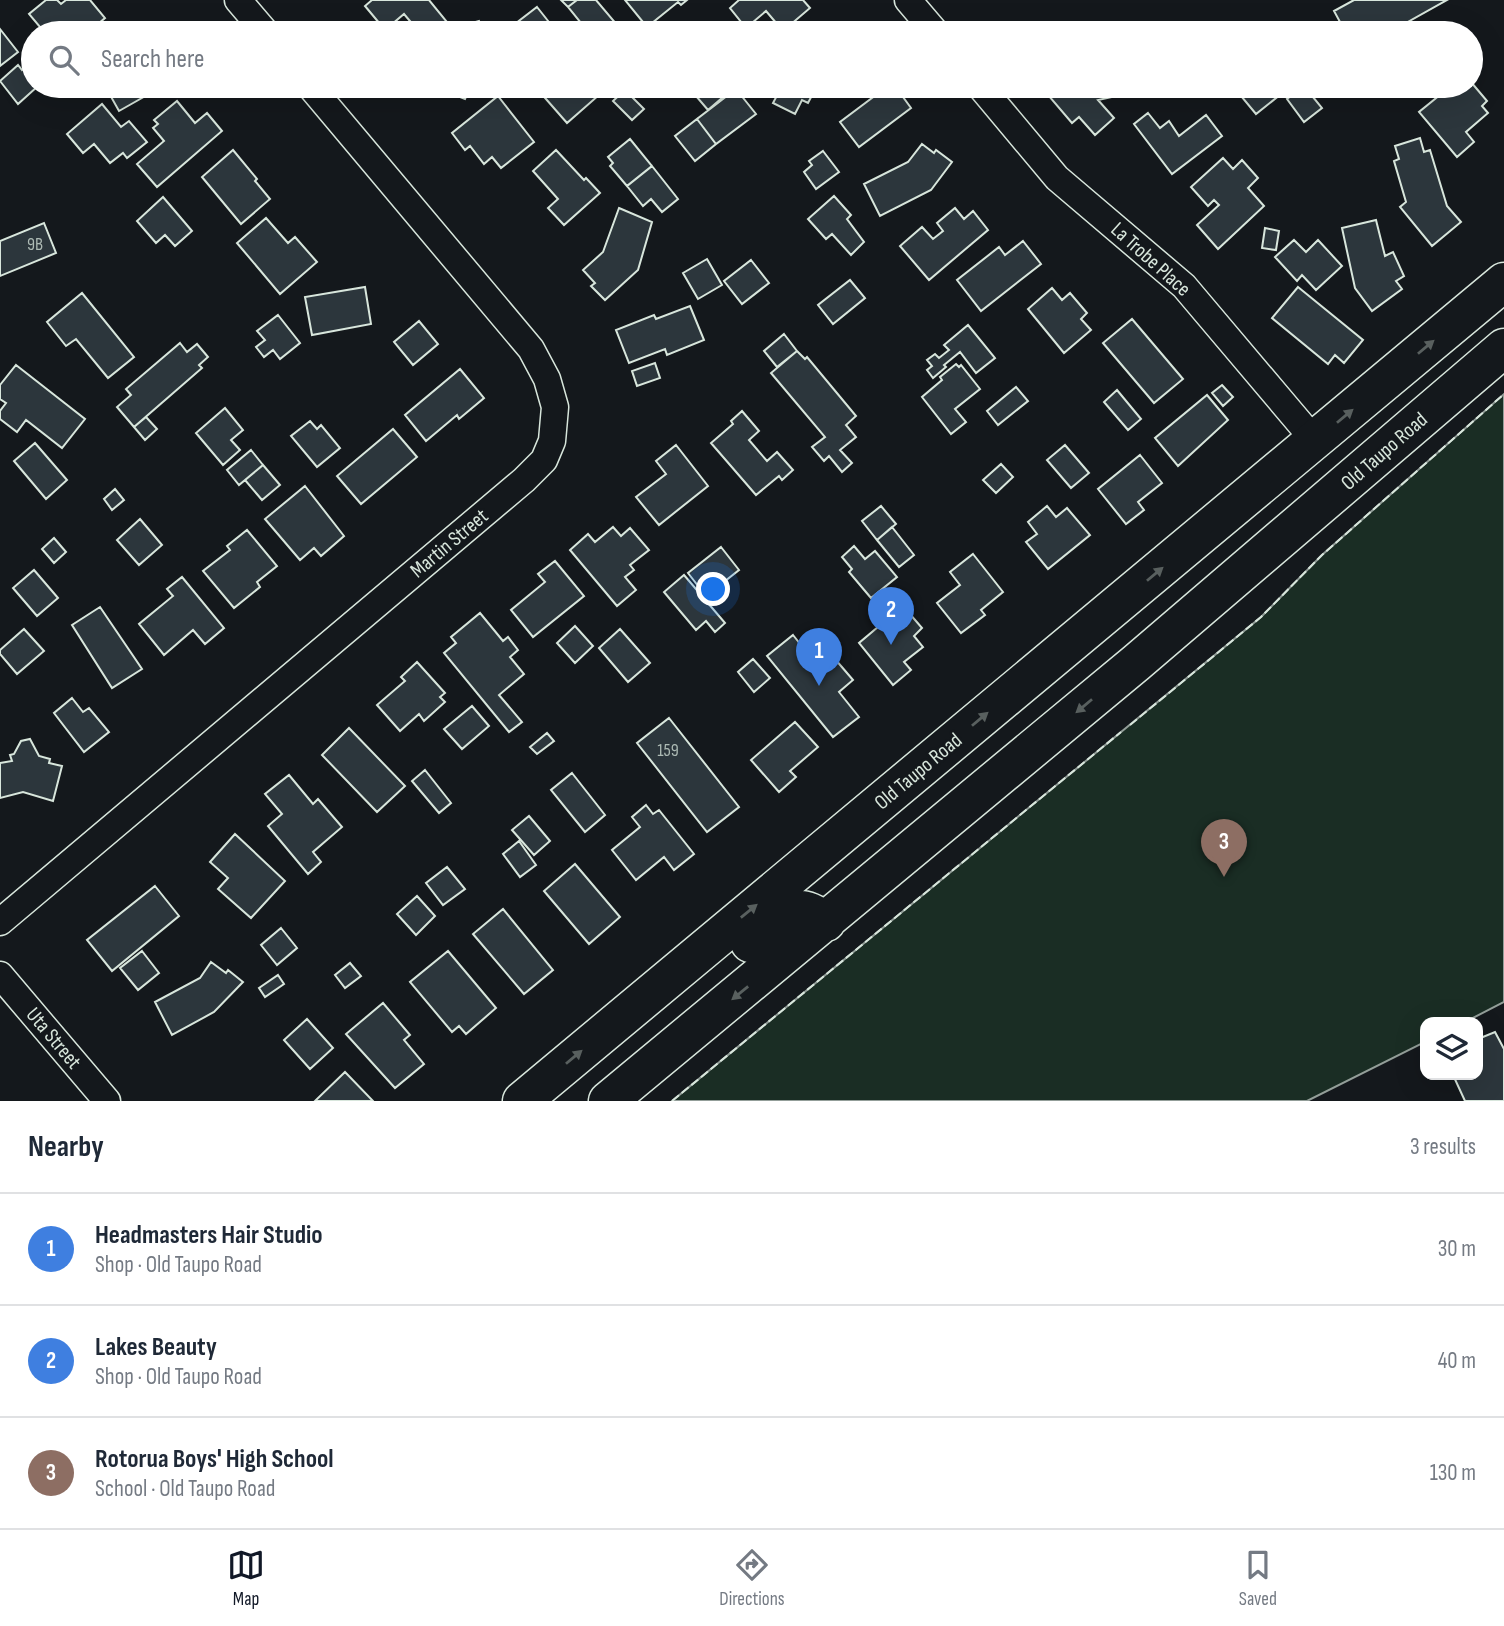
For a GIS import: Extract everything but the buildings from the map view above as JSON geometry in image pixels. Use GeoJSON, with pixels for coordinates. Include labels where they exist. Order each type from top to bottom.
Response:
{"type":"FeatureCollection","features":[{"type":"Feature","properties":{"kind":"highway","name":"Old Taupo Road"},"geometry":{"type":"LineString","coordinates":[[522,1101],[1504,282]]}},
{"type":"Feature","properties":{"kind":"highway","name":"Old Taupo Road"},"geometry":{"type":"LineString","coordinates":[[608,1101],[1136,663],[1504,348]]}},
{"type":"Feature","properties":{"kind":"highway","name":"Old Taupo Road"},"geometry":{"type":"LineString","coordinates":[[1136,663],[1156,626],[1180,598],[1307,487],[1320,465],[1315,441]]}},
{"type":"Feature","properties":{"kind":"highway"},"geometry":{"type":"LineString","coordinates":[[825,849],[836,861],[855,864],[928,810],[944,804],[969,801]]}},
{"type":"Feature","properties":{"kind":"highway"},"geometry":{"type":"LineString","coordinates":[[682,966],[696,973],[706,973],[718,968],[786,913],[796,909],[804,908],[826,922]]}},
{"type":"Feature","properties":{"kind":"street"},"geometry":{"type":"LineString","coordinates":[[238,0],[256,21]]}},
{"type":"Feature","properties":{"kind":"street"},"geometry":{"type":"LineString","coordinates":[[908,0],[926,21]]}},
{"type":"Feature","properties":{"kind":"street","name":"Martin Street"},"geometry":{"type":"LineString","coordinates":[[0,922],[524,480],[544,460],[552,441],[555,407],[547,379],[531,349],[320,98]]}},
{"type":"Feature","properties":{"kind":"street","name":"La Trobe Place"},"geometry":{"type":"LineString","coordinates":[[990,98],[1057,177],[1185,286],[1315,441]]}},
{"type":"Feature","properties":{"kind":"street","name":"Uta Street"},"geometry":{"type":"LineString","coordinates":[[0,975],[107,1101]]}},
{"type":"Feature","properties":{"kind":"green space"},"geometry":{"type":"Polygon","coordinates":[[[1504,394],[1504,1002],[1475,1017],[1420,1017],[1420,1044],[1307,1101],[672,1101],[1261,617],[1322,555],[1504,394]]]}},
{"type":"Feature","properties":{"kind":"fence"},"geometry":{"type":"LineString","coordinates":[[1130,725],[1261,617],[1322,555],[1504,394]]}},
{"type":"Feature","properties":{"kind":"fence"},"geometry":{"type":"LineString","coordinates":[[672,1101],[1121,732]]}},
{"type":"Feature","properties":{"kind":"place","name":"Lakes Beauty"},"geometry":{"type":"Point","coordinates":[891,645]}},
{"type":"Feature","properties":{"kind":"place","name":"Headmasters Hair Studio"},"geometry":{"type":"Point","coordinates":[819,686]}},
{"type":"Feature","properties":{"kind":"place","name":"Rotorua Boys' High School"},"geometry":{"type":"Point","coordinates":[1224,877]}}]}
